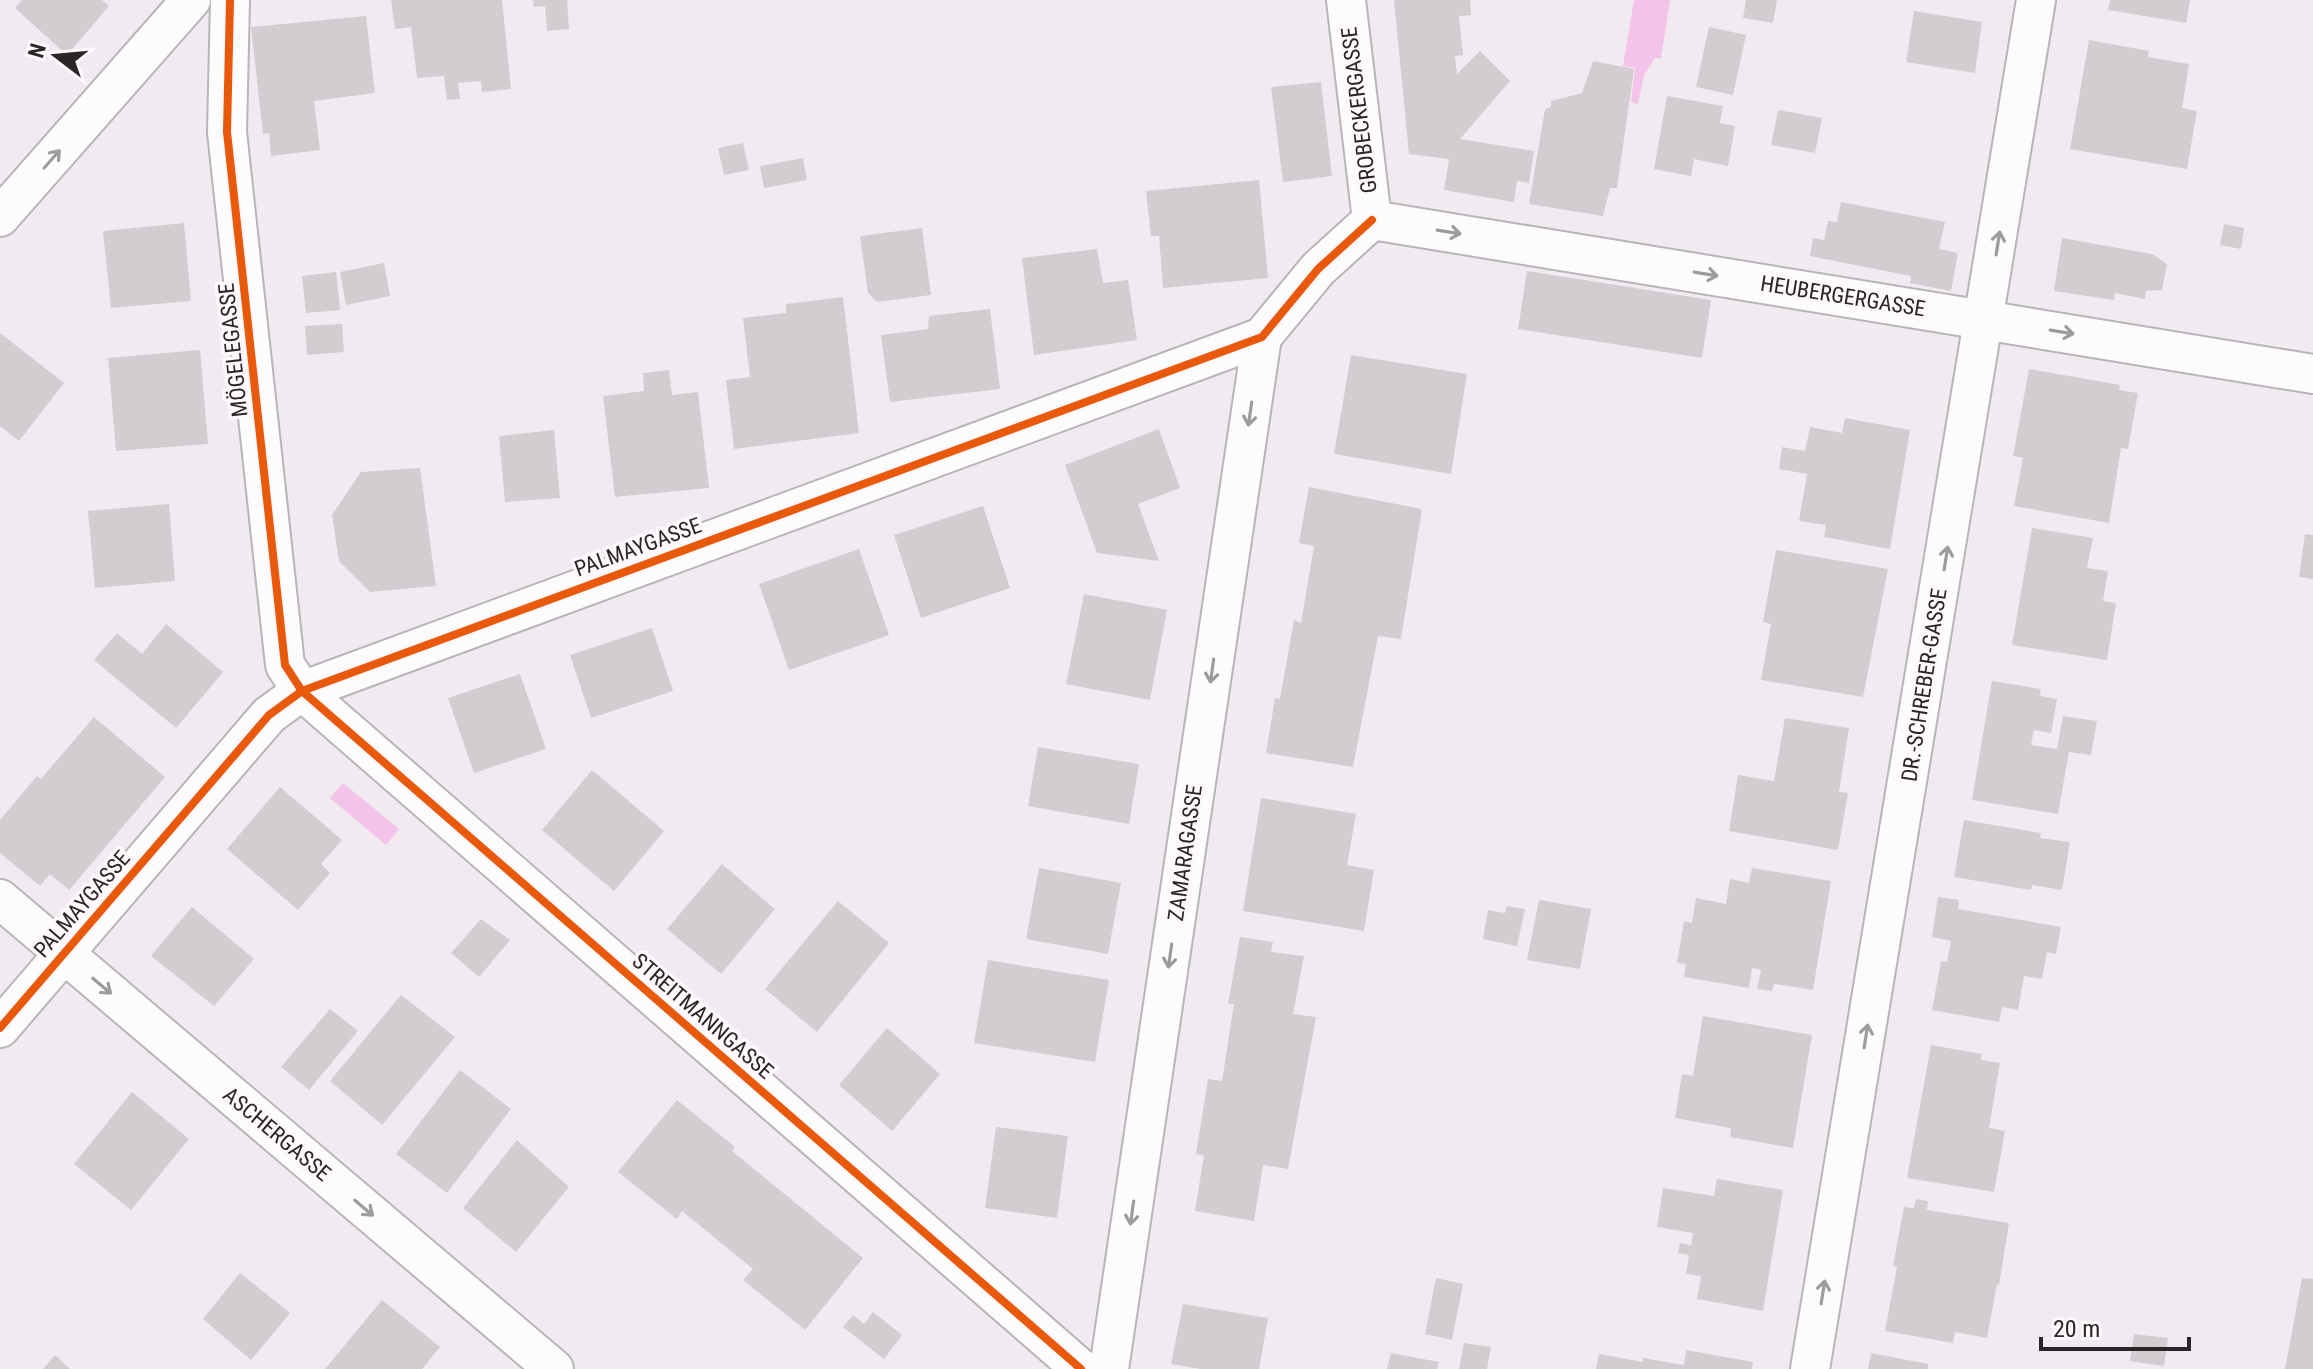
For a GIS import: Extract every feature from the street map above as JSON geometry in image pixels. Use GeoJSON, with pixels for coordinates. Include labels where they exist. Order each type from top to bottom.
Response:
{"type":"FeatureCollection","features":[{"type":"Feature","properties":{"kind":"street"},"geometry":{"type":"LineString","coordinates":[[0,217],[191,0]]}},
{"type":"Feature","properties":{"kind":"street","name":"MÖGELEGASSE"},"geometry":{"type":"LineString","coordinates":[[230,0],[227,132],[285,665],[302,691]]}},
{"type":"Feature","properties":{"kind":"street","name":"GROBECKERGASSE"},"geometry":{"type":"LineString","coordinates":[[1346,0],[1372,220]]}},
{"type":"Feature","properties":{"kind":"street","name":"DR.-SCHREBER-GASSE"},"geometry":{"type":"LineString","coordinates":[[1810,1369],[2036,0]]}},
{"type":"Feature","properties":{"kind":"street"},"geometry":{"type":"LineString","coordinates":[[1262,337],[1318,269],[1372,220]]}},
{"type":"Feature","properties":{"kind":"street","name":"HEUBERGERGASSE"},"geometry":{"type":"LineString","coordinates":[[1372,220],[2313,374]]}},
{"type":"Feature","properties":{"kind":"street","name":"PALMAYGASSE"},"geometry":{"type":"LineString","coordinates":[[0,1028],[269,715],[302,691],[1262,337]]}},
{"type":"Feature","properties":{"kind":"street","name":"ZAMARAGASSE"},"geometry":{"type":"LineString","coordinates":[[1109,1369],[1262,337]]}},
{"type":"Feature","properties":{"kind":"street","name":"STREITMANNGASSE"},"geometry":{"type":"LineString","coordinates":[[302,691],[1081,1369]]}},
{"type":"Feature","properties":{"kind":"street","name":"ASCHERGASSE"},"geometry":{"type":"LineString","coordinates":[[0,899],[554,1369]]}},
{"type":"Feature","properties":{"kind":"shaded area"},"geometry":{"type":"Polygon","coordinates":[[[1634,0],[1670,0],[1661,58],[1655,58],[1644,75],[1638,104],[1631,102],[1635,68],[1623,66],[1634,0]]]}},
{"type":"Feature","properties":{"kind":"shaded area"},"geometry":{"type":"Polygon","coordinates":[[[343,783],[399,829],[386,845],[330,798],[343,783]]]}},
{"type":"Feature","properties":{"kind":"building"},"geometry":{"type":"Polygon","coordinates":[[[22,0],[102,0],[109,6],[67,55],[15,8],[22,0]]]}},
{"type":"Feature","properties":{"kind":"building"},"geometry":{"type":"Polygon","coordinates":[[[391,0],[502,0],[511,89],[482,92],[481,81],[458,83],[460,99],[447,100],[444,76],[417,78],[411,27],[395,29],[391,0]]]}},
{"type":"Feature","properties":{"kind":"building"},"geometry":{"type":"Polygon","coordinates":[[[533,0],[567,0],[569,29],[547,31],[545,6],[534,7],[533,0]]]}},
{"type":"Feature","properties":{"kind":"building"},"geometry":{"type":"Polygon","coordinates":[[[1394,0],[1470,0],[1471,15],[1459,16],[1463,55],[1455,56],[1457,74],[1480,51],[1510,81],[1460,139],[1534,151],[1529,183],[1517,181],[1514,202],[1444,190],[1449,159],[1409,154],[1394,0]]]}},
{"type":"Feature","properties":{"kind":"building"},"geometry":{"type":"Polygon","coordinates":[[[1746,0],[1777,0],[1773,23],[1743,18],[1746,0]]]}},
{"type":"Feature","properties":{"kind":"building"},"geometry":{"type":"Polygon","coordinates":[[[2110,0],[2190,0],[2186,23],[2108,10],[2110,0]]]}},
{"type":"Feature","properties":{"kind":"building"},"geometry":{"type":"Polygon","coordinates":[[[1914,11],[1982,22],[1975,73],[1906,62],[1914,11]]]}},
{"type":"Feature","properties":{"kind":"building"},"geometry":{"type":"Polygon","coordinates":[[[366,16],[375,93],[314,101],[320,150],[271,156],[269,133],[263,134],[251,27],[366,16]]]}},
{"type":"Feature","properties":{"kind":"building"},"geometry":{"type":"Polygon","coordinates":[[[1709,27],[1746,35],[1733,95],[1696,87],[1709,27]]]}},
{"type":"Feature","properties":{"kind":"building"},"geometry":{"type":"Polygon","coordinates":[[[2089,40],[2149,51],[2148,57],[2189,64],[2182,108],[2197,111],[2187,169],[2070,149],[2089,40]]]}},
{"type":"Feature","properties":{"kind":"building"},"geometry":{"type":"Polygon","coordinates":[[[1593,61],[1634,69],[1617,188],[1610,188],[1603,216],[1529,204],[1545,109],[1551,107],[1551,101],[1582,93],[1593,61]]]}},
{"type":"Feature","properties":{"kind":"building"},"geometry":{"type":"Polygon","coordinates":[[[1321,82],[1332,176],[1283,182],[1271,87],[1321,82]]]}},
{"type":"Feature","properties":{"kind":"building"},"geometry":{"type":"Polygon","coordinates":[[[1667,96],[1723,106],[1720,123],[1735,126],[1728,166],[1694,159],[1691,176],[1654,169],[1667,96]]]}},
{"type":"Feature","properties":{"kind":"building"},"geometry":{"type":"Polygon","coordinates":[[[1778,110],[1822,118],[1815,153],[1771,145],[1778,110]]]}},
{"type":"Feature","properties":{"kind":"building"},"geometry":{"type":"Polygon","coordinates":[[[743,143],[749,170],[724,175],[718,148],[743,143]]]}},
{"type":"Feature","properties":{"kind":"building"},"geometry":{"type":"Polygon","coordinates":[[[803,158],[807,180],[764,188],[760,166],[803,158]]]}},
{"type":"Feature","properties":{"kind":"building"},"geometry":{"type":"Polygon","coordinates":[[[1259,180],[1268,278],[1163,288],[1159,236],[1151,236],[1146,191],[1259,180]]]}},
{"type":"Feature","properties":{"kind":"building"},"geometry":{"type":"Polygon","coordinates":[[[1841,202],[1945,222],[1939,249],[1958,253],[1951,291],[1910,283],[1911,276],[1810,256],[1813,238],[1824,240],[1828,221],[1837,222],[1841,202]]]}},
{"type":"Feature","properties":{"kind":"building"},"geometry":{"type":"Polygon","coordinates":[[[184,223],[191,301],[111,308],[103,231],[184,223]]]}},
{"type":"Feature","properties":{"kind":"building"},"geometry":{"type":"Polygon","coordinates":[[[2224,224],[2244,228],[2241,249],[2220,245],[2224,224]]]}},
{"type":"Feature","properties":{"kind":"building"},"geometry":{"type":"Polygon","coordinates":[[[922,228],[931,295],[877,302],[868,293],[860,236],[922,228]]]}},
{"type":"Feature","properties":{"kind":"building"},"geometry":{"type":"Polygon","coordinates":[[[2062,238],[2152,254],[2167,264],[2162,290],[2146,291],[2145,299],[2115,293],[2114,300],[2054,291],[2062,238]]]}},
{"type":"Feature","properties":{"kind":"building"},"geometry":{"type":"Polygon","coordinates":[[[1097,249],[1103,283],[1128,280],[1137,340],[1034,355],[1022,258],[1097,249]]]}},
{"type":"Feature","properties":{"kind":"building"},"geometry":{"type":"Polygon","coordinates":[[[384,263],[390,296],[346,305],[340,272],[384,263]]]}},
{"type":"Feature","properties":{"kind":"building"},"geometry":{"type":"Polygon","coordinates":[[[1527,271],[1711,300],[1702,358],[1518,329],[1527,271]]]}},
{"type":"Feature","properties":{"kind":"building"},"geometry":{"type":"Polygon","coordinates":[[[336,272],[340,310],[306,313],[302,276],[336,272]]]}},
{"type":"Feature","properties":{"kind":"building"},"geometry":{"type":"Polygon","coordinates":[[[843,297],[859,433],[734,449],[726,380],[750,377],[743,318],[786,313],[786,304],[843,297]]]}},
{"type":"Feature","properties":{"kind":"building"},"geometry":{"type":"Polygon","coordinates":[[[990,309],[1000,389],[890,402],[881,335],[928,329],[929,316],[990,309]]]}},
{"type":"Feature","properties":{"kind":"building"},"geometry":{"type":"Polygon","coordinates":[[[342,324],[344,352],[307,355],[305,326],[342,324]]]}},
{"type":"Feature","properties":{"kind":"building"},"geometry":{"type":"Polygon","coordinates":[[[0,333],[64,383],[19,441],[0,426],[0,333]]]}},
{"type":"Feature","properties":{"kind":"building"},"geometry":{"type":"Polygon","coordinates":[[[200,350],[208,444],[116,451],[108,358],[200,350]]]}},
{"type":"Feature","properties":{"kind":"building"},"geometry":{"type":"Polygon","coordinates":[[[1351,355],[1467,374],[1451,474],[1334,454],[1351,355]]]}},
{"type":"Feature","properties":{"kind":"building"},"geometry":{"type":"Polygon","coordinates":[[[2029,369],[2120,385],[2119,390],[2138,393],[2128,449],[2121,448],[2109,523],[2014,506],[2023,458],[2013,456],[2029,369]]]}},
{"type":"Feature","properties":{"kind":"building"},"geometry":{"type":"Polygon","coordinates":[[[669,370],[672,395],[698,392],[709,488],[615,497],[603,396],[644,391],[643,373],[669,370]]]}},
{"type":"Feature","properties":{"kind":"building"},"geometry":{"type":"Polygon","coordinates":[[[1845,418],[1910,430],[1890,549],[1824,537],[1826,525],[1799,521],[1807,474],[1779,469],[1782,447],[1805,451],[1810,427],[1842,433],[1845,418]]]}},
{"type":"Feature","properties":{"kind":"building"},"geometry":{"type":"Polygon","coordinates":[[[1159,429],[1180,488],[1138,504],[1159,561],[1097,553],[1065,465],[1159,429]]]}},
{"type":"Feature","properties":{"kind":"building"},"geometry":{"type":"Polygon","coordinates":[[[554,430],[560,498],[505,502],[499,436],[554,430]]]}},
{"type":"Feature","properties":{"kind":"building"},"geometry":{"type":"Polygon","coordinates":[[[420,468],[436,586],[370,592],[339,561],[332,515],[361,472],[420,468]]]}},
{"type":"Feature","properties":{"kind":"building"},"geometry":{"type":"Polygon","coordinates":[[[1309,487],[1422,509],[1401,639],[1378,636],[1353,767],[1266,753],[1275,698],[1280,699],[1294,620],[1301,623],[1314,546],[1299,543],[1309,487]]]}},
{"type":"Feature","properties":{"kind":"building"},"geometry":{"type":"Polygon","coordinates":[[[169,504],[175,581],[95,588],[88,511],[169,504]]]}},
{"type":"Feature","properties":{"kind":"building"},"geometry":{"type":"Polygon","coordinates":[[[983,506],[1010,588],[921,618],[894,535],[983,506]]]}},
{"type":"Feature","properties":{"kind":"building"},"geometry":{"type":"Polygon","coordinates":[[[2032,528],[2093,538],[2087,568],[2108,571],[2103,601],[2116,603],[2107,660],[2012,645],[2032,528]]]}},
{"type":"Feature","properties":{"kind":"building"},"geometry":{"type":"Polygon","coordinates":[[[2305,534],[2313,535],[2313,579],[2299,577],[2305,534]]]}},
{"type":"Feature","properties":{"kind":"building"},"geometry":{"type":"Polygon","coordinates":[[[859,549],[889,635],[789,670],[759,584],[859,549]]]}},
{"type":"Feature","properties":{"kind":"building"},"geometry":{"type":"Polygon","coordinates":[[[1776,550],[1888,569],[1863,697],[1761,680],[1771,624],[1763,622],[1776,550]]]}},
{"type":"Feature","properties":{"kind":"building"},"geometry":{"type":"Polygon","coordinates":[[[1084,594],[1167,610],[1150,700],[1066,684],[1084,594]]]}},
{"type":"Feature","properties":{"kind":"building"},"geometry":{"type":"Polygon","coordinates":[[[166,624],[223,672],[176,728],[94,660],[117,633],[142,654],[166,624]]]}},
{"type":"Feature","properties":{"kind":"building"},"geometry":{"type":"Polygon","coordinates":[[[652,628],[673,691],[591,718],[570,655],[652,628]]]}},
{"type":"Feature","properties":{"kind":"building"},"geometry":{"type":"Polygon","coordinates":[[[520,674],[546,749],[474,773],[448,698],[520,674]]]}},
{"type":"Feature","properties":{"kind":"building"},"geometry":{"type":"Polygon","coordinates":[[[1992,681],[2041,689],[2040,696],[2057,699],[2051,733],[2034,730],[2031,745],[2057,749],[2063,716],[2097,721],[2091,755],[2069,752],[2058,814],[1972,800],[1992,681]]]}},
{"type":"Feature","properties":{"kind":"building"},"geometry":{"type":"Polygon","coordinates":[[[94,717],[165,777],[69,890],[50,874],[40,886],[0,853],[0,820],[37,776],[41,779],[94,717]]]}},
{"type":"Feature","properties":{"kind":"building"},"geometry":{"type":"Polygon","coordinates":[[[1785,718],[1849,728],[1839,792],[1848,793],[1838,850],[1729,831],[1738,775],[1774,781],[1785,718]]]}},
{"type":"Feature","properties":{"kind":"building"},"geometry":{"type":"Polygon","coordinates":[[[1038,747],[1139,764],[1129,824],[1028,806],[1038,747]]]}},
{"type":"Feature","properties":{"kind":"building"},"geometry":{"type":"Polygon","coordinates":[[[592,770],[664,831],[614,891],[542,830],[592,770]]]}},
{"type":"Feature","properties":{"kind":"building"},"geometry":{"type":"Polygon","coordinates":[[[280,787],[342,840],[321,864],[330,873],[298,910],[227,849],[280,787]]]}},
{"type":"Feature","properties":{"kind":"building"},"geometry":{"type":"Polygon","coordinates":[[[1261,798],[1356,814],[1347,865],[1374,870],[1364,931],[1243,911],[1261,798]]]}},
{"type":"Feature","properties":{"kind":"building"},"geometry":{"type":"Polygon","coordinates":[[[1964,820],[2041,833],[2040,838],[2070,842],[2062,890],[2032,885],[2031,890],[1954,877],[1964,820]]]}},
{"type":"Feature","properties":{"kind":"building"},"geometry":{"type":"Polygon","coordinates":[[[722,864],[775,909],[721,974],[667,929],[722,864]]]}},
{"type":"Feature","properties":{"kind":"building"},"geometry":{"type":"Polygon","coordinates":[[[1039,868],[1121,883],[1108,954],[1026,939],[1039,868]]]}},
{"type":"Feature","properties":{"kind":"building"},"geometry":{"type":"Polygon","coordinates":[[[1752,868],[1831,881],[1813,990],[1774,984],[1772,991],[1757,989],[1761,970],[1752,968],[1749,988],[1684,977],[1686,964],[1677,963],[1684,921],[1692,923],[1696,898],[1726,904],[1730,879],[1749,883],[1752,868]]]}},
{"type":"Feature","properties":{"kind":"building"},"geometry":{"type":"Polygon","coordinates":[[[1938,897],[1959,900],[1958,909],[2061,927],[2056,954],[2047,952],[2042,979],[2024,976],[2018,1010],[2002,1007],[1999,1022],[1932,1010],[1941,961],[1947,962],[1951,941],[1932,937],[1938,897]]]}},
{"type":"Feature","properties":{"kind":"building"},"geometry":{"type":"Polygon","coordinates":[[[1539,900],[1591,909],[1580,969],[1527,960],[1539,900]]]}},
{"type":"Feature","properties":{"kind":"building"},"geometry":{"type":"Polygon","coordinates":[[[838,901],[889,943],[817,1032],[765,989],[838,901]]]}},
{"type":"Feature","properties":{"kind":"building"},"geometry":{"type":"Polygon","coordinates":[[[1507,906],[1525,909],[1517,946],[1483,939],[1488,910],[1505,913],[1507,906]]]}},
{"type":"Feature","properties":{"kind":"building"},"geometry":{"type":"Polygon","coordinates":[[[192,907],[254,959],[214,1006],[151,956],[192,907]]]}},
{"type":"Feature","properties":{"kind":"building"},"geometry":{"type":"Polygon","coordinates":[[[481,919],[510,940],[479,977],[451,953],[481,919]]]}},
{"type":"Feature","properties":{"kind":"building"},"geometry":{"type":"Polygon","coordinates":[[[1240,937],[1273,942],[1271,952],[1304,956],[1293,1014],[1316,1017],[1288,1169],[1263,1165],[1254,1221],[1195,1211],[1204,1155],[1196,1154],[1208,1079],[1222,1081],[1234,1004],[1228,1004],[1240,937]]]}},
{"type":"Feature","properties":{"kind":"building"},"geometry":{"type":"Polygon","coordinates":[[[988,960],[1109,980],[1095,1062],[974,1043],[988,960]]]}},
{"type":"Feature","properties":{"kind":"building"},"geometry":{"type":"Polygon","coordinates":[[[401,995],[455,1037],[382,1125],[330,1081],[401,995]]]}},
{"type":"Feature","properties":{"kind":"building"},"geometry":{"type":"Polygon","coordinates":[[[330,1009],[358,1031],[309,1090],[281,1067],[330,1009]]]}},
{"type":"Feature","properties":{"kind":"building"},"geometry":{"type":"Polygon","coordinates":[[[1703,1016],[1812,1035],[1793,1148],[1730,1137],[1731,1128],[1675,1118],[1682,1074],[1693,1076],[1703,1016]]]}},
{"type":"Feature","properties":{"kind":"building"},"geometry":{"type":"Polygon","coordinates":[[[887,1028],[940,1074],[892,1131],[839,1085],[887,1028]]]}},
{"type":"Feature","properties":{"kind":"building"},"geometry":{"type":"Polygon","coordinates":[[[1931,1045],[1982,1054],[1981,1060],[2000,1063],[1989,1128],[2005,1131],[1994,1192],[1907,1178],[1931,1045]]]}},
{"type":"Feature","properties":{"kind":"building"},"geometry":{"type":"Polygon","coordinates":[[[460,1070],[511,1109],[447,1193],[396,1154],[460,1070]]]}},
{"type":"Feature","properties":{"kind":"building"},"geometry":{"type":"Polygon","coordinates":[[[132,1092],[189,1139],[131,1210],[74,1164],[132,1092]]]}},
{"type":"Feature","properties":{"kind":"building"},"geometry":{"type":"Polygon","coordinates":[[[677,1100],[735,1147],[732,1151],[863,1258],[805,1330],[743,1280],[753,1269],[682,1211],[677,1219],[618,1172],[677,1100]]]}},
{"type":"Feature","properties":{"kind":"building"},"geometry":{"type":"Polygon","coordinates":[[[996,1127],[1068,1136],[1057,1218],[985,1208],[996,1127]]]}},
{"type":"Feature","properties":{"kind":"building"},"geometry":{"type":"Polygon","coordinates":[[[517,1140],[569,1187],[516,1252],[463,1208],[517,1140]]]}},
{"type":"Feature","properties":{"kind":"building"},"geometry":{"type":"Polygon","coordinates":[[[1717,1179],[1783,1190],[1763,1311],[1697,1299],[1701,1276],[1686,1274],[1689,1255],[1678,1253],[1680,1243],[1691,1245],[1693,1233],[1657,1227],[1663,1188],[1714,1196],[1717,1179]]]}},
{"type":"Feature","properties":{"kind":"building"},"geometry":{"type":"Polygon","coordinates":[[[1916,1199],[1928,1201],[1927,1210],[2009,1223],[1987,1338],[1955,1332],[1953,1343],[1885,1331],[1904,1207],[1914,1208],[1916,1199]]]}},
{"type":"Feature","properties":{"kind":"building"},"geometry":{"type":"Polygon","coordinates":[[[240,1273],[290,1313],[251,1360],[203,1319],[240,1273]]]}},
{"type":"Feature","properties":{"kind":"building"},"geometry":{"type":"Polygon","coordinates":[[[1436,1278],[1463,1284],[1452,1340],[1425,1334],[1436,1278]]]}},
{"type":"Feature","properties":{"kind":"building"},"geometry":{"type":"Polygon","coordinates":[[[2302,1278],[2313,1279],[2313,1369],[2285,1369],[2302,1278]]]}},
{"type":"Feature","properties":{"kind":"building"},"geometry":{"type":"Polygon","coordinates":[[[382,1300],[440,1347],[422,1369],[325,1369],[382,1300]]]}},
{"type":"Feature","properties":{"kind":"building"},"geometry":{"type":"Polygon","coordinates":[[[1183,1304],[1268,1318],[1259,1369],[1201,1369],[1171,1364],[1183,1304]]]}},
{"type":"Feature","properties":{"kind":"building"},"geometry":{"type":"Polygon","coordinates":[[[873,1312],[902,1335],[884,1359],[843,1327],[853,1315],[864,1324],[873,1312]]]}},
{"type":"Feature","properties":{"kind":"building"},"geometry":{"type":"Polygon","coordinates":[[[2134,1334],[2168,1338],[2164,1366],[2130,1361],[2134,1334]]]}},
{"type":"Feature","properties":{"kind":"building"},"geometry":{"type":"Polygon","coordinates":[[[1464,1343],[1491,1347],[1487,1369],[1459,1369],[1464,1343]]]}},
{"type":"Feature","properties":{"kind":"building"},"geometry":{"type":"Polygon","coordinates":[[[1686,1350],[1753,1362],[1752,1369],[1596,1369],[1599,1354],[1684,1365],[1686,1350]]]}},
{"type":"Feature","properties":{"kind":"building"},"geometry":{"type":"Polygon","coordinates":[[[1391,1353],[1439,1362],[1437,1369],[1387,1369],[1391,1353]]]}},
{"type":"Feature","properties":{"kind":"building"},"geometry":{"type":"Polygon","coordinates":[[[1871,1353],[1928,1364],[1928,1369],[1868,1369],[1871,1353]]]}},
{"type":"Feature","properties":{"kind":"building"},"geometry":{"type":"Polygon","coordinates":[[[55,1355],[70,1369],[43,1369],[55,1355]]]}},
{"type":"Feature","properties":{"kind":"cycle path"},"geometry":{"type":"LineString","coordinates":[[230,0],[227,132],[285,665],[302,691],[1081,1369]]}},
{"type":"Feature","properties":{"kind":"cycle path"},"geometry":{"type":"LineString","coordinates":[[0,1028],[269,715],[302,691],[1262,337],[1318,269],[1372,220]]}}]}
